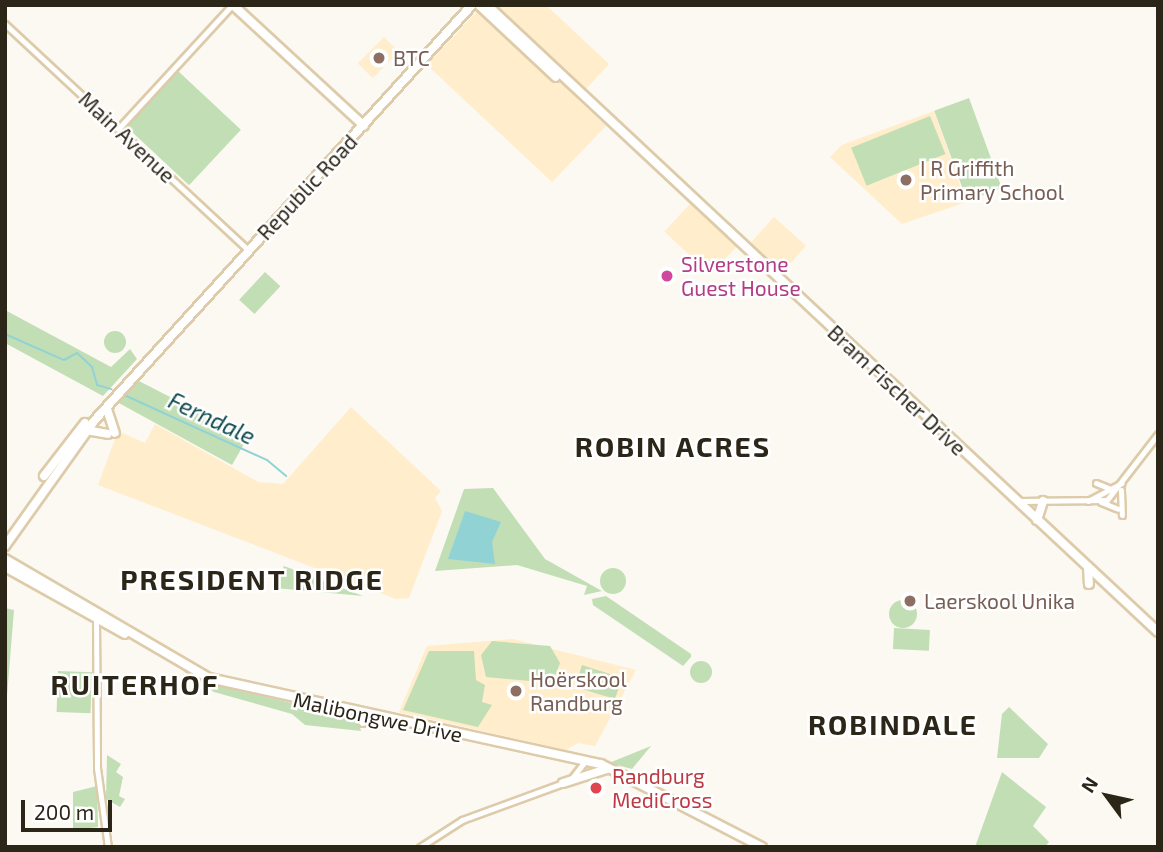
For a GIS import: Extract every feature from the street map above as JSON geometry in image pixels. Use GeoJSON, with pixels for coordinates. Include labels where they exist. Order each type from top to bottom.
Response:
{"type":"FeatureCollection","features":[{"type":"Feature","properties":{"kind":"main road"},"geometry":{"type":"LineString","coordinates":[[233,5],[364,126]]}},
{"type":"Feature","properties":{"kind":"main road","name":"Republic Road"},"geometry":{"type":"LineString","coordinates":[[7,541],[86,430],[112,400],[472,5]]}},
{"type":"Feature","properties":{"kind":"main road","name":"Republic Road"},"geometry":{"type":"LineString","coordinates":[[418,67],[479,5]]}},
{"type":"Feature","properties":{"kind":"main road","name":"Bram Fischer Drive"},"geometry":{"type":"LineString","coordinates":[[479,5],[637,148]]}},
{"type":"Feature","properties":{"kind":"main road","name":"Bram Fischer Drive"},"geometry":{"type":"LineString","coordinates":[[487,5],[1158,632]]}},
{"type":"Feature","properties":{"kind":"main road","name":"Republic Road"},"geometry":{"type":"LineString","coordinates":[[7,541],[66,444],[196,307]]}},
{"type":"Feature","properties":{"kind":"main road"},"geometry":{"type":"LineString","coordinates":[[86,430],[111,434],[104,415],[112,400]]}},
{"type":"Feature","properties":{"kind":"main road"},"geometry":{"type":"LineString","coordinates":[[1037,520],[1043,501]]}},
{"type":"Feature","properties":{"kind":"main road"},"geometry":{"type":"LineString","coordinates":[[7,541],[10,567]]}},
{"type":"Feature","properties":{"kind":"main road","name":"Malibongwe Drive"},"geometry":{"type":"LineString","coordinates":[[5,559],[10,567],[214,681],[360,716],[585,761],[607,769],[761,847]]}},
{"type":"Feature","properties":{"kind":"main road"},"geometry":{"type":"LineString","coordinates":[[1087,567],[1089,584]]}},
{"type":"Feature","properties":{"kind":"main road"},"geometry":{"type":"LineString","coordinates":[[360,716],[371,705],[375,715]]}},
{"type":"Feature","properties":{"kind":"main road","name":"Malibongwe Drive"},"geometry":{"type":"LineString","coordinates":[[360,716],[375,715],[585,761],[635,777],[761,847]]}},
{"type":"Feature","properties":{"kind":"main road"},"geometry":{"type":"LineString","coordinates":[[563,783],[607,769]]}},
{"type":"Feature","properties":{"kind":"street"},"geometry":{"type":"LineString","coordinates":[[117,129],[233,5]]}},
{"type":"Feature","properties":{"kind":"street","name":"Main Avenue"},"geometry":{"type":"LineString","coordinates":[[5,24],[248,250]]}},
{"type":"Feature","properties":{"kind":"street"},"geometry":{"type":"LineString","coordinates":[[1016,501],[1085,502],[1108,496],[1123,484],[1158,434]]}},
{"type":"Feature","properties":{"kind":"street"},"geometry":{"type":"LineString","coordinates":[[1095,501],[1097,484],[1113,490]]}},
{"type":"Feature","properties":{"kind":"street"},"geometry":{"type":"LineString","coordinates":[[1108,496],[1123,484]]}},
{"type":"Feature","properties":{"kind":"street"},"geometry":{"type":"LineString","coordinates":[[1095,501],[1120,512],[1123,484]]}},
{"type":"Feature","properties":{"kind":"street"},"geometry":{"type":"LineString","coordinates":[[98,614],[97,768],[108,847]]}},
{"type":"Feature","properties":{"kind":"street"},"geometry":{"type":"LineString","coordinates":[[419,847],[462,820],[563,783],[585,761]]}},
{"type":"Feature","properties":{"kind":"shaded area"},"geometry":{"type":"Polygon","coordinates":[[[483,5],[546,5],[609,64],[577,99],[606,126],[552,182],[427,65],[483,5]]]}},
{"type":"Feature","properties":{"kind":"shaded area","name":"BTC"},"geometry":{"type":"Polygon","coordinates":[[[384,37],[399,52],[373,78],[358,63],[384,37]]]}},
{"type":"Feature","properties":{"kind":"shaded area","name":"I R Griffith Primary School"},"geometry":{"type":"Polygon","coordinates":[[[934,111],[966,202],[902,224],[830,157],[842,145],[934,111]]]}},
{"type":"Feature","properties":{"kind":"shaded area"},"geometry":{"type":"Polygon","coordinates":[[[691,203],[737,246],[710,274],[664,232],[691,203]]]}},
{"type":"Feature","properties":{"kind":"shaded area"},"geometry":{"type":"Polygon","coordinates":[[[774,217],[806,246],[781,274],[749,245],[774,217]]]}},
{"type":"Feature","properties":{"kind":"shaded area"},"geometry":{"type":"Polygon","coordinates":[[[351,407],[441,491],[435,498],[442,511],[409,598],[396,599],[98,485],[118,431],[145,443],[155,424],[258,482],[283,484],[351,407]]]}},
{"type":"Feature","properties":{"kind":"shaded area","name":"Hoërskool Randburg"},"geometry":{"type":"Polygon","coordinates":[[[513,639],[636,670],[595,746],[578,743],[566,750],[399,712],[427,646],[513,639]]]}},
{"type":"Feature","properties":{"kind":"green space"},"geometry":{"type":"Polygon","coordinates":[[[178,71],[241,130],[189,185],[126,127],[178,71]]]}},
{"type":"Feature","properties":{"kind":"green space"},"geometry":{"type":"Polygon","coordinates":[[[969,98],[1002,188],[967,201],[934,111],[969,98]]]}},
{"type":"Feature","properties":{"kind":"green space"},"geometry":{"type":"Polygon","coordinates":[[[930,116],[945,154],[867,186],[851,148],[930,116]]]}},
{"type":"Feature","properties":{"kind":"green space"},"geometry":{"type":"Polygon","coordinates":[[[265,272],[280,286],[254,314],[239,300],[265,272]]]}},
{"type":"Feature","properties":{"kind":"green space"},"geometry":{"type":"Polygon","coordinates":[[[5,310],[111,367],[130,349],[137,359],[103,396],[5,343],[5,310]]]}},
{"type":"Feature","properties":{"kind":"green space"},"geometry":{"type":"Polygon","coordinates":[[[115,331],[123,334],[126,342],[123,350],[115,353],[107,350],[104,342],[107,334],[115,331]]]}},
{"type":"Feature","properties":{"kind":"green space"},"geometry":{"type":"Polygon","coordinates":[[[137,380],[248,437],[232,465],[117,402],[137,380]]]}},
{"type":"Feature","properties":{"kind":"green space"},"geometry":{"type":"Polygon","coordinates":[[[493,488],[545,559],[602,591],[584,595],[587,586],[517,565],[435,571],[464,489],[493,488]]]}},
{"type":"Feature","properties":{"kind":"green space"},"geometry":{"type":"Polygon","coordinates":[[[284,566],[363,596],[275,588],[284,566]]]}},
{"type":"Feature","properties":{"kind":"green space"},"geometry":{"type":"Polygon","coordinates":[[[613,568],[622,572],[626,581],[622,590],[613,594],[604,590],[600,581],[604,572],[613,568]]]}},
{"type":"Feature","properties":{"kind":"green space"},"geometry":{"type":"Polygon","coordinates":[[[606,596],[691,654],[691,657],[683,666],[593,605],[592,599],[606,596]]]}},
{"type":"Feature","properties":{"kind":"green space"},"geometry":{"type":"Polygon","coordinates":[[[903,600],[913,604],[917,614],[913,624],[903,628],[893,624],[889,614],[893,604],[903,600]]]}},
{"type":"Feature","properties":{"kind":"green space"},"geometry":{"type":"Polygon","coordinates":[[[5,608],[14,610],[5,721],[5,608]]]}},
{"type":"Feature","properties":{"kind":"green space"},"geometry":{"type":"Polygon","coordinates":[[[894,628],[930,630],[929,651],[893,649],[894,628]]]}},
{"type":"Feature","properties":{"kind":"green space"},"geometry":{"type":"Polygon","coordinates":[[[492,641],[550,646],[560,663],[552,683],[486,677],[481,655],[492,641]]]}},
{"type":"Feature","properties":{"kind":"green space"},"geometry":{"type":"Polygon","coordinates":[[[429,651],[474,651],[476,680],[485,685],[482,702],[492,705],[478,727],[403,710],[429,651]]]}},
{"type":"Feature","properties":{"kind":"green space"},"geometry":{"type":"Polygon","coordinates":[[[701,661],[711,668],[712,672],[705,682],[701,683],[691,676],[690,672],[697,662],[701,661]]]}},
{"type":"Feature","properties":{"kind":"green space"},"geometry":{"type":"Polygon","coordinates":[[[582,665],[610,674],[609,681],[620,684],[615,699],[575,687],[582,665]]]}},
{"type":"Feature","properties":{"kind":"green space"},"geometry":{"type":"Polygon","coordinates":[[[58,671],[92,672],[91,713],[57,712],[58,671]]]}},
{"type":"Feature","properties":{"kind":"green space"},"geometry":{"type":"Polygon","coordinates":[[[183,671],[227,688],[357,718],[361,731],[305,725],[292,714],[214,692],[183,671]]]}},
{"type":"Feature","properties":{"kind":"green space"},"geometry":{"type":"Polygon","coordinates":[[[1009,707],[1048,744],[1039,758],[997,758],[1002,714],[1009,707]]]}},
{"type":"Feature","properties":{"kind":"green space"},"geometry":{"type":"Polygon","coordinates":[[[651,746],[632,769],[609,763],[651,746]]]}},
{"type":"Feature","properties":{"kind":"green space"},"geometry":{"type":"Polygon","coordinates":[[[107,755],[121,764],[116,772],[123,777],[119,796],[125,799],[120,807],[106,799],[107,755]]]}},
{"type":"Feature","properties":{"kind":"green space"},"geometry":{"type":"Polygon","coordinates":[[[1002,772],[1046,807],[1033,826],[1049,842],[1045,847],[975,847],[1002,772]]]}},
{"type":"Feature","properties":{"kind":"green space"},"geometry":{"type":"Polygon","coordinates":[[[97,786],[98,827],[73,830],[73,792],[97,786]]]}},
{"type":"Feature","properties":{"kind":"water"},"geometry":{"type":"Polygon","coordinates":[[[465,511],[501,522],[492,542],[495,564],[448,559],[465,511]]]}},
{"type":"Feature","properties":{"kind":"waterway","name":"Ferndale"},"geometry":{"type":"LineString","coordinates":[[5,334],[64,360],[77,353],[92,367],[97,385],[111,389]]}},
{"type":"Feature","properties":{"kind":"waterway","name":"Ferndale"},"geometry":{"type":"LineString","coordinates":[[122,394],[267,460],[286,476]]}},
{"type":"Feature","properties":{"kind":"place","name":"BTC"},"geometry":{"type":"Point","coordinates":[379,58]}},
{"type":"Feature","properties":{"kind":"place","name":"I R Griffith Primary School"},"geometry":{"type":"Point","coordinates":[906,180]}},
{"type":"Feature","properties":{"kind":"place","name":"Silverstone Guest House"},"geometry":{"type":"Point","coordinates":[667,276]}},
{"type":"Feature","properties":{"kind":"place","name":"Laerskool Unika"},"geometry":{"type":"Point","coordinates":[910,601]}},
{"type":"Feature","properties":{"kind":"place","name":"Hoërskool Randburg"},"geometry":{"type":"Point","coordinates":[516,691]}},
{"type":"Feature","properties":{"kind":"place","name":"Randburg MediCross"},"geometry":{"type":"Point","coordinates":[596,788]}},
{"type":"Feature","properties":{"kind":"district","name":"ROBIN ACRES"},"geometry":{"type":"Point","coordinates":[673,446]}},
{"type":"Feature","properties":{"kind":"district","name":"PRESIDENT RIDGE"},"geometry":{"type":"Point","coordinates":[252,579]}},
{"type":"Feature","properties":{"kind":"district","name":"RUITERHOF"},"geometry":{"type":"Point","coordinates":[135,684]}},
{"type":"Feature","properties":{"kind":"district","name":"ROBINDALE"},"geometry":{"type":"Point","coordinates":[893,724]}}]}
